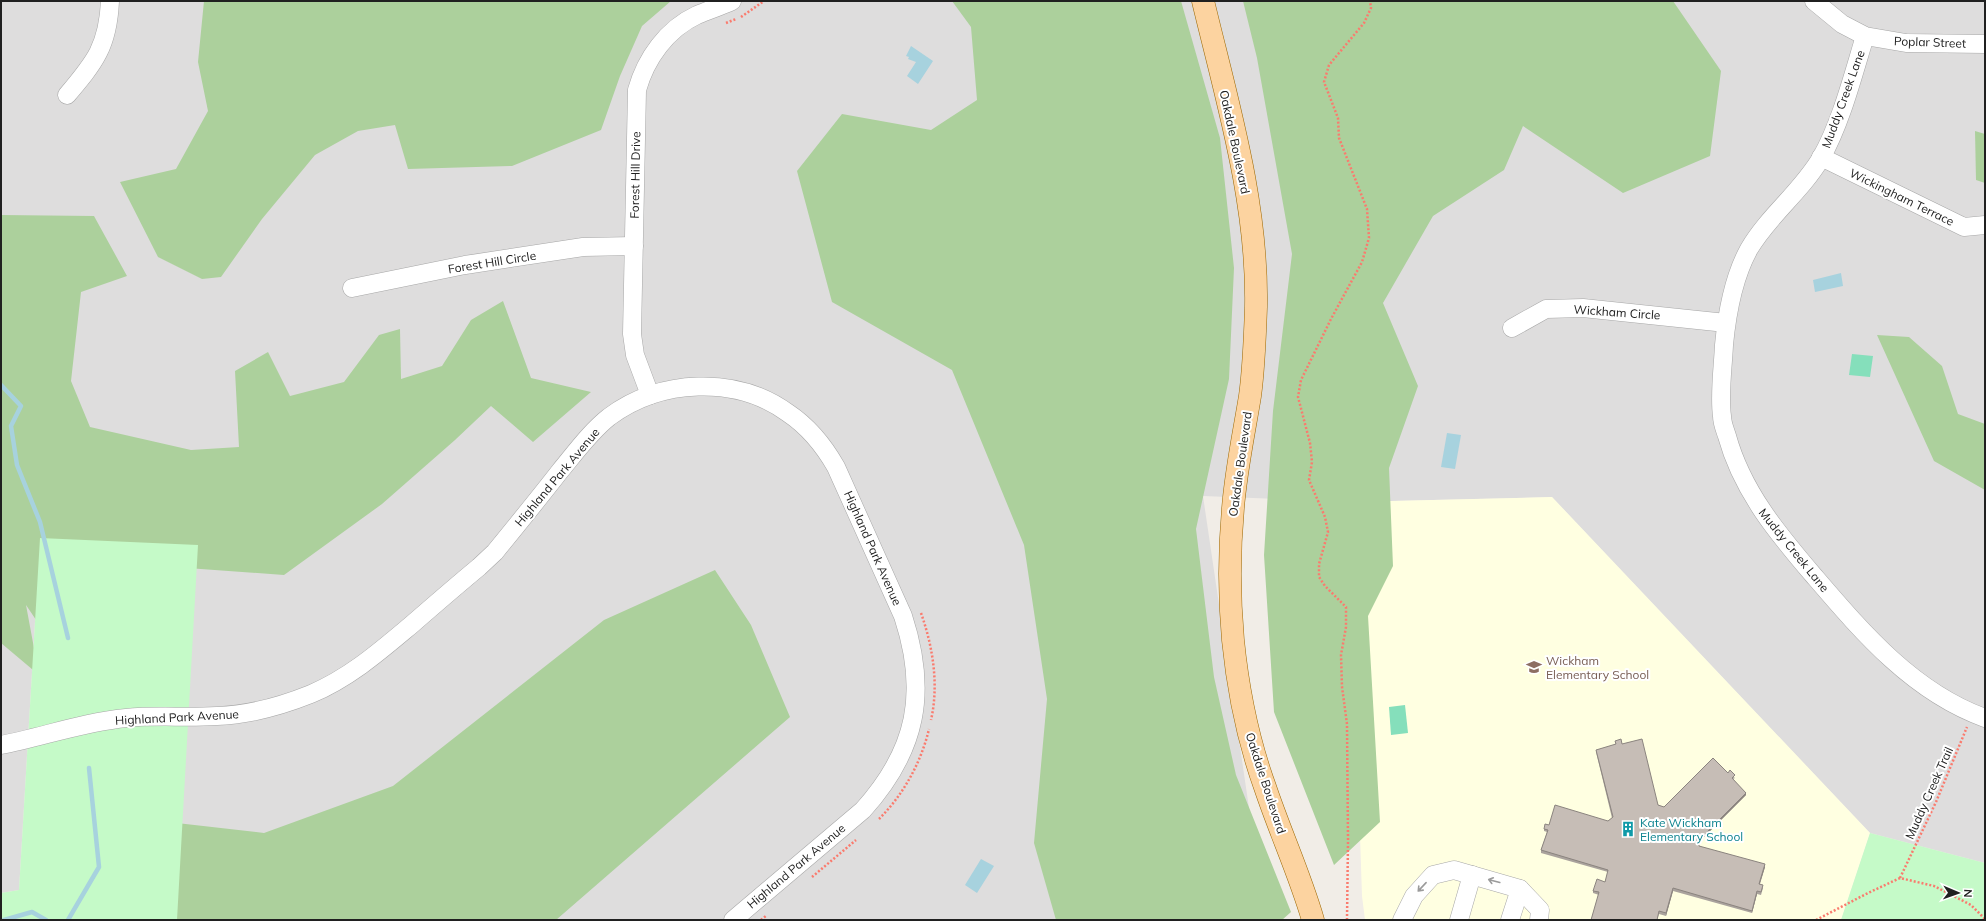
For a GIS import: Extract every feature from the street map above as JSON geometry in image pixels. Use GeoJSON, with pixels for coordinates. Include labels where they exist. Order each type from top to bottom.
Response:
{"type":"FeatureCollection","features":[{"type":"Feature","properties":{"kind":"main road","name":"Oakdale Boulevard"},"geometry":{"type":"LineString","coordinates":[[1203,1],[1244,177],[1250,217],[1256,305],[1253,369],[1238,464],[1230,540],[1233,641],[1240,688],[1252,747],[1264,787],[1313,920]]}},
{"type":"Feature","properties":{"kind":"street"},"geometry":{"type":"LineString","coordinates":[[67,95],[91,66],[104,43],[109,24],[110,1]]}},
{"type":"Feature","properties":{"kind":"street","name":"Forest Hill Drive"},"geometry":{"type":"LineString","coordinates":[[650,395],[636,355],[632,334],[635,105],[639,80],[649,59],[665,38],[682,24],[696,16],[732,1]]}},
{"type":"Feature","properties":{"kind":"street","name":"Poplar Street"},"geometry":{"type":"LineString","coordinates":[[1814,1],[1842,24],[1865,36],[1906,43],[1985,44]]}},
{"type":"Feature","properties":{"kind":"street","name":"Muddy Creek Lane"},"geometry":{"type":"LineString","coordinates":[[1865,36],[1832,132],[1821,157],[1806,179],[1770,218],[1749,250],[1733,290],[1726,323],[1722,416],[1734,460],[1754,500],[1776,532],[1842,609],[1887,656],[1934,694],[1978,716]]}},
{"type":"Feature","properties":{"kind":"street","name":"Wickingham Terrace"},"geometry":{"type":"LineString","coordinates":[[1821,157],[1964,228],[1985,225]]}},
{"type":"Feature","properties":{"kind":"street","name":"Forest Hill Circle"},"geometry":{"type":"LineString","coordinates":[[352,288],[465,265],[583,247],[634,246]]}},
{"type":"Feature","properties":{"kind":"street","name":"Wickham Circle"},"geometry":{"type":"LineString","coordinates":[[1512,328],[1546,309],[1583,308],[1726,323]]}},
{"type":"Feature","properties":{"kind":"street","name":"Highland Park Avenue"},"geometry":{"type":"LineString","coordinates":[[1,744],[34,738],[93,723],[126,718],[218,716],[256,711],[284,704],[337,681],[369,660],[495,552],[589,435],[614,414],[650,395],[669,390],[695,386],[720,387],[746,392],[770,402],[788,413],[808,429],[825,449],[836,467],[904,616],[911,639],[916,664],[916,688],[910,731],[890,776],[879,791],[863,810],[733,920]]}},
{"type":"Feature","properties":{"kind":"street"},"geometry":{"type":"LineString","coordinates":[[1402,920],[1414,896],[1433,875],[1454,870],[1520,888],[1540,910],[1538,920]]}},
{"type":"Feature","properties":{"kind":"street"},"geometry":{"type":"LineString","coordinates":[[1459,920],[1472,875]]}},
{"type":"Feature","properties":{"kind":"street"},"geometry":{"type":"LineString","coordinates":[[1510,920],[1520,888]]}},
{"type":"Feature","properties":{"kind":"path"},"geometry":{"type":"LineString","coordinates":[[725,24],[746,14],[764,1]]}},
{"type":"Feature","properties":{"kind":"path"},"geometry":{"type":"LineString","coordinates":[[1347,920],[1347,724],[1342,687],[1341,655],[1346,627],[1346,607],[1325,586],[1320,577],[1319,564],[1328,532],[1325,517],[1309,480],[1312,462],[1310,443],[1298,396],[1301,380],[1330,318],[1362,262],[1369,238],[1367,209],[1339,138],[1338,118],[1324,82],[1329,65],[1364,23],[1371,8],[1370,1]]}},
{"type":"Feature","properties":{"kind":"path"},"geometry":{"type":"LineString","coordinates":[[874,824],[886,812],[911,777],[923,750],[932,715],[934,687],[932,654],[920,610]]}},
{"type":"Feature","properties":{"kind":"path","name":"Muddy Creek Trail"},"geometry":{"type":"LineString","coordinates":[[1900,878],[1978,716]]}},
{"type":"Feature","properties":{"kind":"path"},"geometry":{"type":"LineString","coordinates":[[808,881],[860,836]]}},
{"type":"Feature","properties":{"kind":"path"},"geometry":{"type":"LineString","coordinates":[[1816,920],[1900,878],[1934,886],[1971,905],[1985,919]]}},
{"type":"Feature","properties":{"kind":"path"},"geometry":{"type":"LineString","coordinates":[[761,920],[773,910]]}},
{"type":"Feature","properties":{"kind":"shaded area"},"geometry":{"type":"Polygon","coordinates":[[[1,1],[1985,1],[1985,863],[1870,833],[1552,497],[1349,502],[1203,496],[1253,835],[1278,920],[177,920],[40,538],[19,890],[1,893],[1,1]]]}},
{"type":"Feature","properties":{"kind":"shaded area","name":"Wickham Elementary School"},"geometry":{"type":"Polygon","coordinates":[[[1552,497],[1870,833],[1841,920],[1365,920],[1362,896],[1349,502],[1552,497]]]}},
{"type":"Feature","properties":{"kind":"green space"},"geometry":{"type":"Polygon","coordinates":[[[204,1],[671,1],[642,26],[620,76],[601,130],[512,166],[408,169],[395,125],[358,131],[315,155],[262,219],[221,277],[202,279],[158,257],[120,182],[176,169],[208,111],[198,62],[204,1]]]}},
{"type":"Feature","properties":{"kind":"green space"},"geometry":{"type":"Polygon","coordinates":[[[952,1],[1181,1],[1220,138],[1234,268],[1229,379],[1196,529],[1214,677],[1236,775],[1291,912],[1282,920],[1056,920],[1034,843],[1047,699],[1024,545],[952,370],[832,302],[797,171],[842,114],[931,130],[977,100],[971,27],[952,1]]]}},
{"type":"Feature","properties":{"kind":"green space"},"geometry":{"type":"Polygon","coordinates":[[[1243,1],[1673,1],[1721,71],[1710,156],[1623,193],[1523,126],[1504,170],[1433,216],[1383,303],[1418,386],[1389,468],[1393,566],[1368,616],[1380,822],[1334,865],[1274,712],[1264,555],[1273,411],[1292,254],[1257,58],[1243,1]]]}},
{"type":"Feature","properties":{"kind":"green space"},"geometry":{"type":"Polygon","coordinates":[[[1975,131],[1985,134],[1985,183],[1976,180],[1975,131]]]}},
{"type":"Feature","properties":{"kind":"green space"},"geometry":{"type":"Polygon","coordinates":[[[1,215],[94,216],[127,276],[81,292],[71,381],[90,427],[191,450],[239,447],[235,371],[268,352],[290,396],[344,382],[379,335],[400,329],[401,379],[442,366],[471,320],[503,301],[531,378],[591,392],[533,442],[491,406],[455,440],[382,504],[284,575],[187,568],[65,663],[26,605],[39,675],[1,643],[1,215]]]}},
{"type":"Feature","properties":{"kind":"green space"},"geometry":{"type":"Polygon","coordinates":[[[1877,335],[1909,337],[1942,366],[1958,414],[1985,424],[1985,490],[1934,461],[1877,335]]]}},
{"type":"Feature","properties":{"kind":"green space"},"geometry":{"type":"Polygon","coordinates":[[[1852,354],[1873,356],[1870,377],[1849,375],[1852,354]]]}},
{"type":"Feature","properties":{"kind":"green space"},"geometry":{"type":"Polygon","coordinates":[[[40,538],[198,545],[177,920],[1,920],[1,893],[19,890],[40,538]]]}},
{"type":"Feature","properties":{"kind":"green space"},"geometry":{"type":"Polygon","coordinates":[[[715,570],[751,625],[790,717],[556,920],[159,920],[168,822],[264,833],[393,786],[604,620],[715,570]]]}},
{"type":"Feature","properties":{"kind":"green space"},"geometry":{"type":"Polygon","coordinates":[[[1405,705],[1408,733],[1391,735],[1389,707],[1405,705]]]}},
{"type":"Feature","properties":{"kind":"green space"},"geometry":{"type":"Polygon","coordinates":[[[1870,833],[1985,863],[1985,920],[1841,920],[1870,833]]]}},
{"type":"Feature","properties":{"kind":"water"},"geometry":{"type":"Polygon","coordinates":[[[911,46],[933,61],[918,84],[907,76],[916,62],[908,59],[909,57],[906,56],[911,46]]]}},
{"type":"Feature","properties":{"kind":"water"},"geometry":{"type":"Polygon","coordinates":[[[1841,273],[1843,286],[1815,292],[1813,280],[1841,273]]]}},
{"type":"Feature","properties":{"kind":"water"},"geometry":{"type":"Polygon","coordinates":[[[1447,433],[1461,435],[1455,469],[1441,467],[1447,433]]]}},
{"type":"Feature","properties":{"kind":"water"},"geometry":{"type":"Polygon","coordinates":[[[981,859],[994,866],[977,893],[965,885],[981,859]]]}},
{"type":"Feature","properties":{"kind":"building","name":"Kate Wickham Elementary School"},"geometry":{"type":"Polygon","coordinates":[[[1621,739],[1622,744],[1642,739],[1658,805],[1664,807],[1713,758],[1728,773],[1730,770],[1735,775],[1732,778],[1746,793],[1698,841],[1699,846],[1765,864],[1759,884],[1763,885],[1761,892],[1757,891],[1752,911],[1673,888],[1666,913],[1659,911],[1657,920],[1591,920],[1599,892],[1593,891],[1597,879],[1605,882],[1608,870],[1541,850],[1548,830],[1544,829],[1545,824],[1549,825],[1555,805],[1608,821],[1613,817],[1596,750],[1616,744],[1615,741],[1621,739]]]}},
{"type":"Feature","properties":{"kind":"waterway"},"geometry":{"type":"LineString","coordinates":[[1,385],[21,406],[11,426],[17,465],[40,522],[68,638]]}},
{"type":"Feature","properties":{"kind":"waterway"},"geometry":{"type":"LineString","coordinates":[[68,920],[99,867],[89,768]]}},
{"type":"Feature","properties":{"kind":"waterway"},"geometry":{"type":"LineString","coordinates":[[4,920],[32,912],[46,920]]}},
{"type":"Feature","properties":{"kind":"place","name":"Wickham Elementary School"},"geometry":{"type":"Point","coordinates":[1534,667]}},
{"type":"Feature","properties":{"kind":"place","name":"Kate Wickham Elementary School"},"geometry":{"type":"Point","coordinates":[1628,829]}}]}
